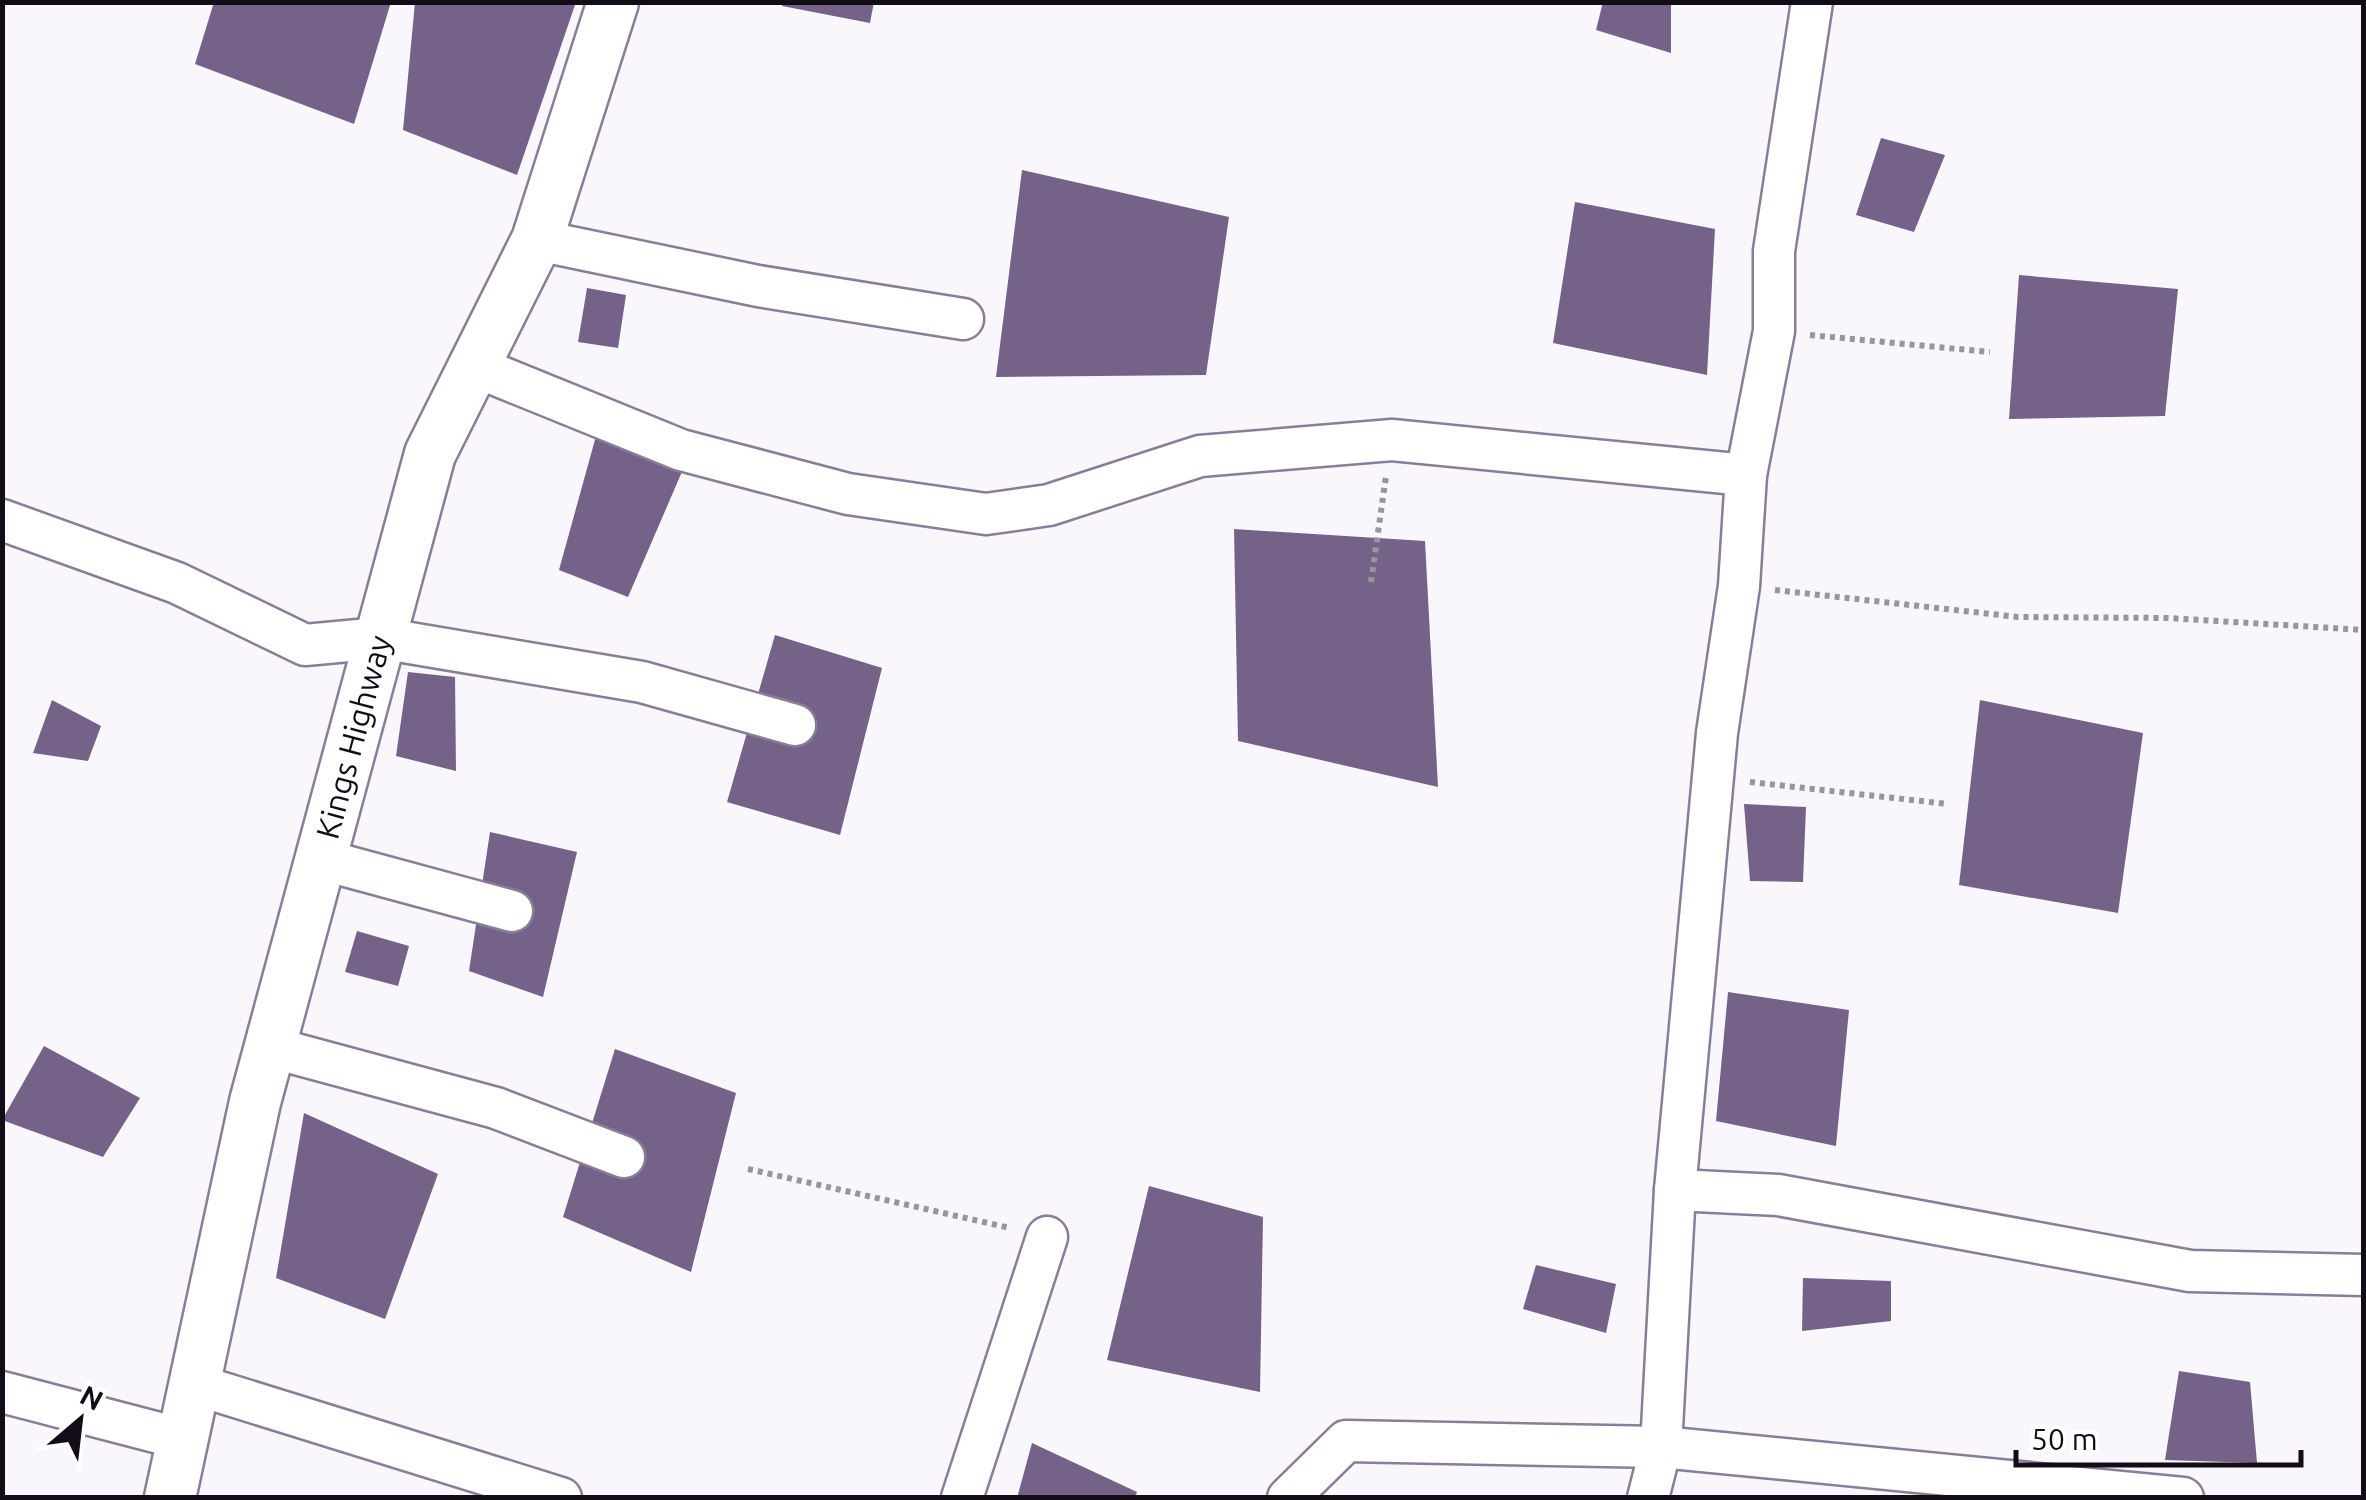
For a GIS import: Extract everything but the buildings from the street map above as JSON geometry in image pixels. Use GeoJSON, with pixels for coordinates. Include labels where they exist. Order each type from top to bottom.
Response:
{"type":"FeatureCollection","features":[{"type":"Feature","properties":{"kind":"street","name":"Kings Highway"},"geometry":{"type":"LineString","coordinates":[[170,1498],[270,1047],[430,454],[537,240],[614,2]]}},
{"type":"Feature","properties":{"kind":"street"},"geometry":{"type":"LineString","coordinates":[[1648,1498],[1660,1447],[1674,1190],[1714,778],[1739,586],[1746,475],[1774,331],[1774,251],[1812,2]]}},
{"type":"Feature","properties":{"kind":"street"},"geometry":{"type":"LineString","coordinates":[[537,240],[758,286],[963,318]]}},
{"type":"Feature","properties":{"kind":"street"},"geometry":{"type":"LineString","coordinates":[[474,366],[681,450],[848,494],[986,514],[1050,505],[1200,456],[1392,440],[1746,475]]}},
{"type":"Feature","properties":{"kind":"street"},"geometry":{"type":"LineString","coordinates":[[2,520],[177,583],[305,645],[380,638],[642,682],[796,725]]}},
{"type":"Feature","properties":{"kind":"street"},"geometry":{"type":"LineString","coordinates":[[320,859],[512,911]]}},
{"type":"Feature","properties":{"kind":"street"},"geometry":{"type":"LineString","coordinates":[[270,1047],[496,1108],[624,1157]]}},
{"type":"Feature","properties":{"kind":"street"},"geometry":{"type":"LineString","coordinates":[[1674,1190],[1778,1195],[2190,1271],[2364,1275]]}},
{"type":"Feature","properties":{"kind":"street"},"geometry":{"type":"LineString","coordinates":[[962,1498],[1047,1237]]}},
{"type":"Feature","properties":{"kind":"street"},"geometry":{"type":"LineString","coordinates":[[194,1384],[560,1498]]}},
{"type":"Feature","properties":{"kind":"street"},"geometry":{"type":"LineString","coordinates":[[2,1392],[182,1439]]}},
{"type":"Feature","properties":{"kind":"street"},"geometry":{"type":"LineString","coordinates":[[1288,1498],[1346,1441],[1660,1447],[2183,1498]]}},
{"type":"Feature","properties":{"kind":"path"},"geometry":{"type":"LineString","coordinates":[[1774,331],[1990,352]]}},
{"type":"Feature","properties":{"kind":"path"},"geometry":{"type":"LineString","coordinates":[[1371,582],[1392,440]]}},
{"type":"Feature","properties":{"kind":"path"},"geometry":{"type":"LineString","coordinates":[[1739,586],[2018,617],[2168,618],[2364,630]]}},
{"type":"Feature","properties":{"kind":"path"},"geometry":{"type":"LineString","coordinates":[[1714,778],[1948,804]]}},
{"type":"Feature","properties":{"kind":"path"},"geometry":{"type":"LineString","coordinates":[[748,1170],[1047,1237]]}}]}
